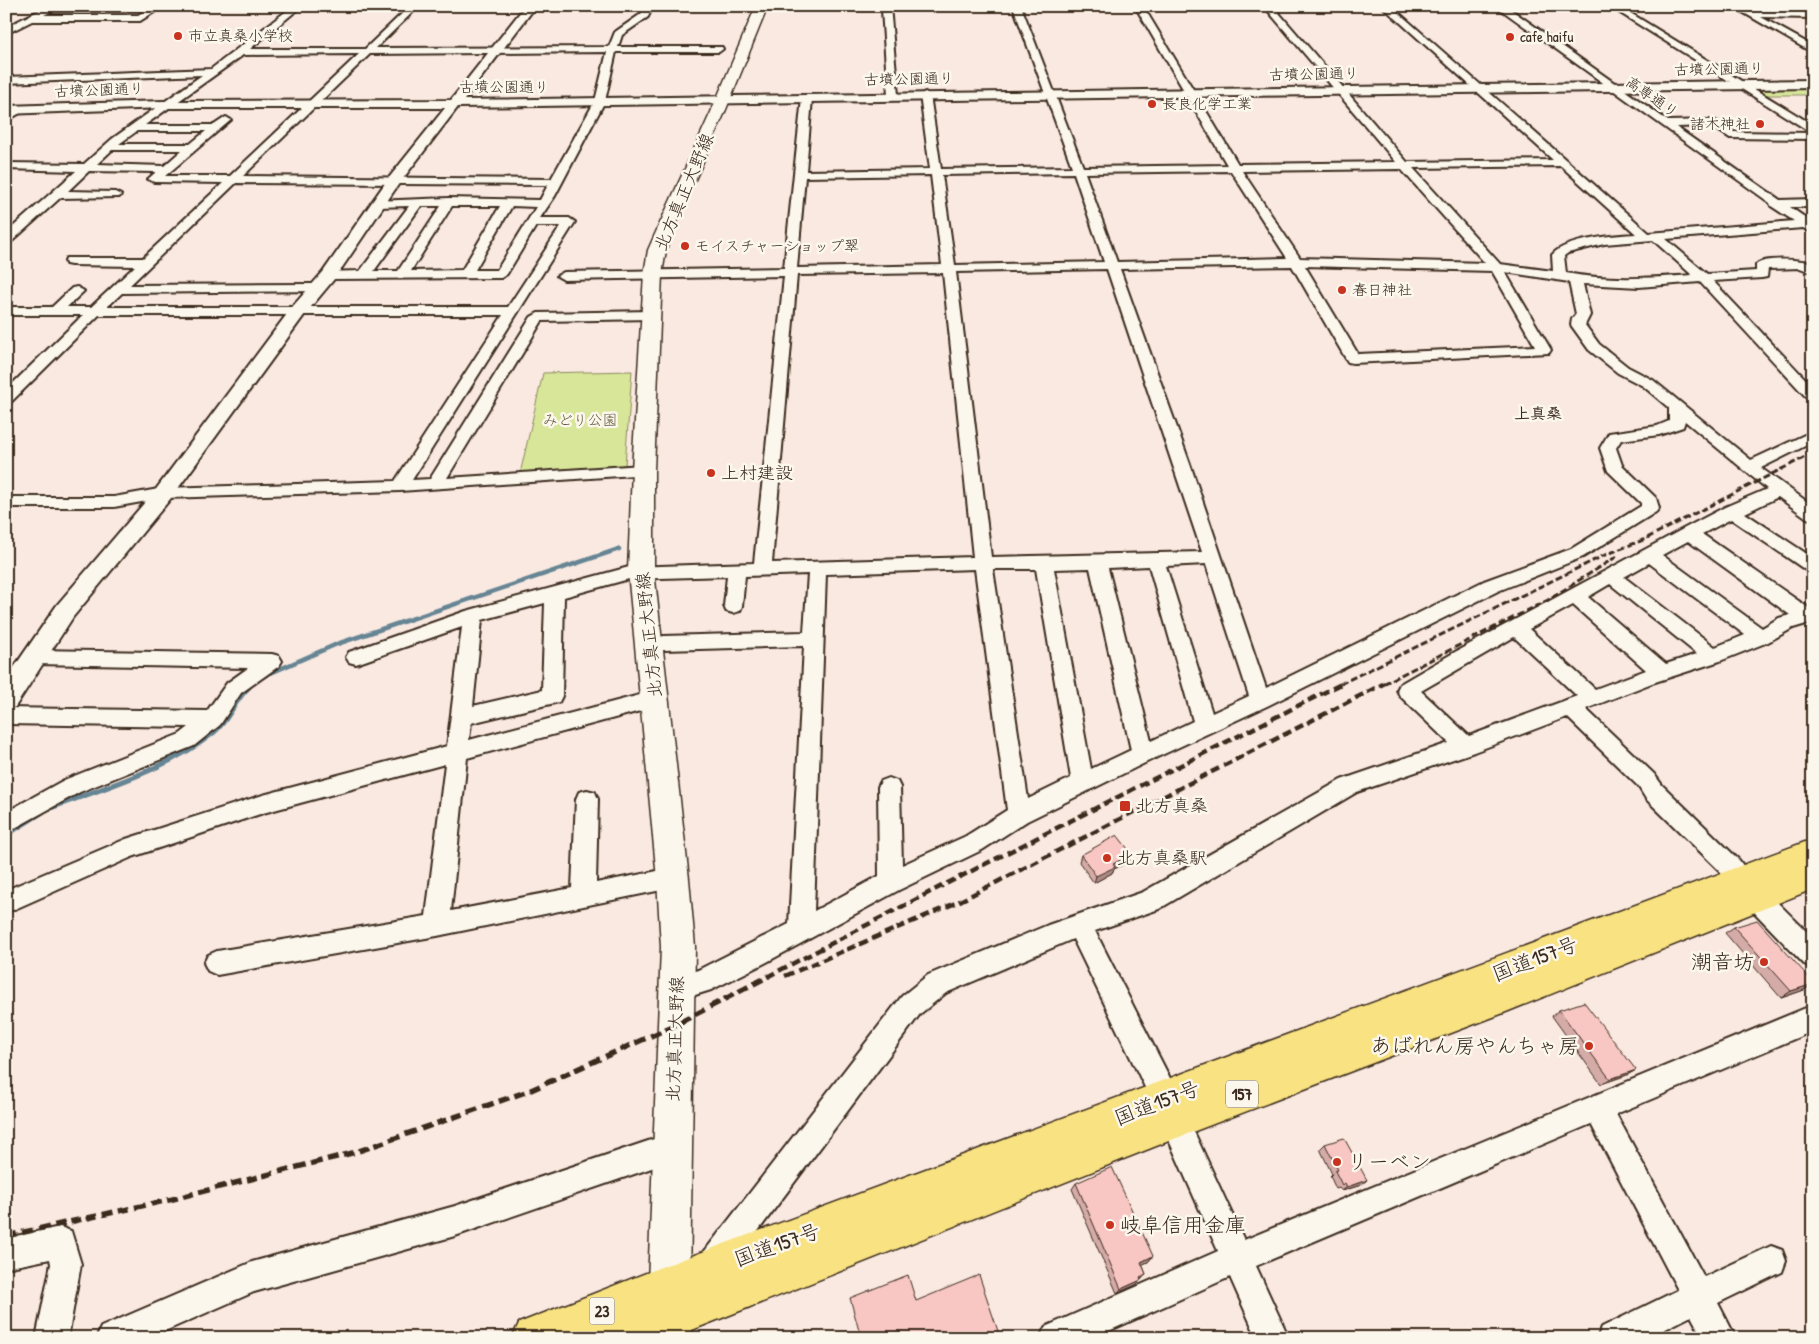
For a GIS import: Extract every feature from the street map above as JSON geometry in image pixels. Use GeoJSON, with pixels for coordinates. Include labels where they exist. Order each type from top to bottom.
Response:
{"type":"FeatureCollection","features":[{"type":"Feature","properties":{"kind":"main road","name":"北方真正大野線"},"geometry":{"type":"LineString","coordinates":[[671,1313],[672,1147],[678,948],[642,571],[643,470],[652,315],[652,274],[657,250],[724,99],[762,7]]}},
{"type":"Feature","properties":{"kind":"main road","name":"国道157号"},"geometry":{"type":"LineString","coordinates":[[671,1313],[709,1270],[1525,988],[1748,889],[1813,853]]}},
{"type":"Feature","properties":{"kind":"main road","name":"国道157号"},"geometry":{"type":"LineString","coordinates":[[1748,889],[1813,874]]}},
{"type":"Feature","properties":{"kind":"main road","name":"国道157号"},"geometry":{"type":"LineString","coordinates":[[671,1313],[1170,1110]]}},
{"type":"Feature","properties":{"kind":"main road","name":"23"},"geometry":{"type":"LineString","coordinates":[[534,1338],[671,1313]]}},
{"type":"Feature","properties":{"kind":"main road","name":"23"},"geometry":{"type":"LineString","coordinates":[[618,1338],[671,1313]]}},
{"type":"Feature","properties":{"kind":"street"},"geometry":{"type":"LineString","coordinates":[[6,240],[110,147],[240,52],[298,6]]}},
{"type":"Feature","properties":{"kind":"street"},"geometry":{"type":"LineString","coordinates":[[6,399],[95,310],[148,262],[415,6]]}},
{"type":"Feature","properties":{"kind":"street"},"geometry":{"type":"LineString","coordinates":[[6,700],[66,610],[164,493],[299,310],[323,282],[393,182],[531,6]]}},
{"type":"Feature","properties":{"kind":"street"},"geometry":{"type":"LineString","coordinates":[[118,289],[323,282],[364,275],[501,274],[544,204],[600,101],[618,34],[645,15],[649,6]]}},
{"type":"Feature","properties":{"kind":"street"},"geometry":{"type":"LineString","coordinates":[[1017,6],[1051,93],[1182,464],[1260,700]]}},
{"type":"Feature","properties":{"kind":"street"},"geometry":{"type":"LineString","coordinates":[[1138,6],[1234,167],[1296,262],[1353,359],[1544,350],[1538,336],[1496,267],[1405,166],[1268,6]]}},
{"type":"Feature","properties":{"kind":"street"},"geometry":{"type":"LineString","coordinates":[[1386,6],[1564,163],[1702,277],[1813,396]]}},
{"type":"Feature","properties":{"kind":"street","name":"高専通り"},"geometry":{"type":"LineString","coordinates":[[1500,6],[1808,227]]}},
{"type":"Feature","properties":{"kind":"street"},"geometry":{"type":"LineString","coordinates":[[1613,6],[1813,130]]}},
{"type":"Feature","properties":{"kind":"street"},"geometry":{"type":"LineString","coordinates":[[1736,6],[1813,50]]}},
{"type":"Feature","properties":{"kind":"street"},"geometry":{"type":"LineString","coordinates":[[6,31],[32,18],[56,7],[158,7],[140,18],[32,18]]}},
{"type":"Feature","properties":{"kind":"street"},"geometry":{"type":"LineString","coordinates":[[762,7],[886,7],[893,95]]}},
{"type":"Feature","properties":{"kind":"street"},"geometry":{"type":"LineString","coordinates":[[1747,14],[1813,15]]}},
{"type":"Feature","properties":{"kind":"street"},"geometry":{"type":"LineString","coordinates":[[240,52],[719,49]]}},
{"type":"Feature","properties":{"kind":"street"},"geometry":{"type":"LineString","coordinates":[[6,80],[213,72]]}},
{"type":"Feature","properties":{"kind":"street","name":"古墳公園通り"},"geometry":{"type":"LineString","coordinates":[[12,110],[168,104],[455,104],[893,95],[1813,84]]}},
{"type":"Feature","properties":{"kind":"street"},"geometry":{"type":"LineString","coordinates":[[925,95],[949,268],[983,563],[1019,814]]}},
{"type":"Feature","properties":{"kind":"street"},"geometry":{"type":"LineString","coordinates":[[762,570],[807,98]]}},
{"type":"Feature","properties":{"kind":"street"},"geometry":{"type":"LineString","coordinates":[[6,118],[12,110]]}},
{"type":"Feature","properties":{"kind":"street"},"geometry":{"type":"LineString","coordinates":[[226,120],[154,179],[555,182]]}},
{"type":"Feature","properties":{"kind":"street"},"geometry":{"type":"LineString","coordinates":[[1665,124],[1714,124],[1730,135],[1813,136]]}},
{"type":"Feature","properties":{"kind":"street"},"geometry":{"type":"LineString","coordinates":[[135,128],[216,128]]}},
{"type":"Feature","properties":{"kind":"street"},"geometry":{"type":"LineString","coordinates":[[110,147],[192,147]]}},
{"type":"Feature","properties":{"kind":"street"},"geometry":{"type":"LineString","coordinates":[[801,174],[1564,163]]}},
{"type":"Feature","properties":{"kind":"street"},"geometry":{"type":"LineString","coordinates":[[6,168],[166,169]]}},
{"type":"Feature","properties":{"kind":"street"},"geometry":{"type":"LineString","coordinates":[[57,194],[115,195]]}},
{"type":"Feature","properties":{"kind":"street"},"geometry":{"type":"LineString","coordinates":[[402,275],[449,202]]}},
{"type":"Feature","properties":{"kind":"street"},"geometry":{"type":"LineString","coordinates":[[378,204],[508,202],[544,204]]}},
{"type":"Feature","properties":{"kind":"street"},"geometry":{"type":"LineString","coordinates":[[466,274],[508,202]]}},
{"type":"Feature","properties":{"kind":"street"},"geometry":{"type":"LineString","coordinates":[[364,275],[416,203]]}},
{"type":"Feature","properties":{"kind":"street"},"geometry":{"type":"LineString","coordinates":[[1775,204],[1813,203]]}},
{"type":"Feature","properties":{"kind":"street"},"geometry":{"type":"LineString","coordinates":[[400,486],[569,222],[532,222]]}},
{"type":"Feature","properties":{"kind":"street"},"geometry":{"type":"LineString","coordinates":[[1560,276],[1558,255],[1564,250],[1604,240],[1808,227]]}},
{"type":"Feature","properties":{"kind":"street"},"geometry":{"type":"LineString","coordinates":[[71,261],[148,262]]}},
{"type":"Feature","properties":{"kind":"street"},"geometry":{"type":"LineString","coordinates":[[564,276],[1296,262],[1496,267],[1592,282],[1639,283],[1762,274],[1762,265],[1802,264],[1813,269]]}},
{"type":"Feature","properties":{"kind":"street"},"geometry":{"type":"LineString","coordinates":[[1575,280],[1583,315],[1579,319],[1578,325],[1594,347],[1623,370],[1648,383],[1677,406],[1693,422],[1813,514]]}},
{"type":"Feature","properties":{"kind":"street"},"geometry":{"type":"LineString","coordinates":[[55,311],[77,291]]}},
{"type":"Feature","properties":{"kind":"street"},"geometry":{"type":"LineString","coordinates":[[6,311],[513,311]]}},
{"type":"Feature","properties":{"kind":"street"},"geometry":{"type":"LineString","coordinates":[[435,484],[538,317],[652,315]]}},
{"type":"Feature","properties":{"kind":"street"},"geometry":{"type":"LineString","coordinates":[[676,989],[702,981],[756,955],[891,882],[974,842],[1019,814],[1083,783],[1260,700],[1491,586],[1577,553],[1650,508],[1650,502],[1614,466],[1608,448],[1614,436],[1659,430],[1677,424],[1677,406]]}},
{"type":"Feature","properties":{"kind":"street"},"geometry":{"type":"LineString","coordinates":[[1750,467],[1813,436]]}},
{"type":"Feature","properties":{"kind":"street"},"geometry":{"type":"LineString","coordinates":[[6,502],[114,502],[164,493],[400,486],[643,470]]}},
{"type":"Feature","properties":{"kind":"street"},"geometry":{"type":"LineString","coordinates":[[1466,746],[1407,690],[1689,533],[1731,511],[1780,489]]}},
{"type":"Feature","properties":{"kind":"street"},"geometry":{"type":"LineString","coordinates":[[1731,511],[1813,567]]}},
{"type":"Feature","properties":{"kind":"street"},"geometry":{"type":"LineString","coordinates":[[1689,533],[1810,616]]}},
{"type":"Feature","properties":{"kind":"street"},"geometry":{"type":"LineString","coordinates":[[1650,555],[1761,637]]}},
{"type":"Feature","properties":{"kind":"street"},"geometry":{"type":"LineString","coordinates":[[356,657],[473,616],[642,571],[762,570],[817,567],[1156,561],[1212,558]]}},
{"type":"Feature","properties":{"kind":"street"},"geometry":{"type":"LineString","coordinates":[[1156,561],[1205,725]]}},
{"type":"Feature","properties":{"kind":"street"},"geometry":{"type":"LineString","coordinates":[[1044,562],[1083,783]]}},
{"type":"Feature","properties":{"kind":"street"},"geometry":{"type":"LineString","coordinates":[[1098,562],[1143,754]]}},
{"type":"Feature","properties":{"kind":"street"},"geometry":{"type":"LineString","coordinates":[[801,929],[817,567]]}},
{"type":"Feature","properties":{"kind":"street"},"geometry":{"type":"LineString","coordinates":[[733,606],[737,570]]}},
{"type":"Feature","properties":{"kind":"street"},"geometry":{"type":"LineString","coordinates":[[1611,576],[1713,656]]}},
{"type":"Feature","properties":{"kind":"street"},"geometry":{"type":"LineString","coordinates":[[460,717],[552,696],[555,593]]}},
{"type":"Feature","properties":{"kind":"street"},"geometry":{"type":"LineString","coordinates":[[1576,596],[1663,673]]}},
{"type":"Feature","properties":{"kind":"street"},"geometry":{"type":"LineString","coordinates":[[437,925],[473,616]]}},
{"type":"Feature","properties":{"kind":"street"},"geometry":{"type":"LineString","coordinates":[[709,1270],[911,1005],[937,984],[1048,936],[1080,927],[1150,901],[1349,786],[1466,746],[1591,697],[1713,656],[1761,637],[1786,623],[1810,616]]}},
{"type":"Feature","properties":{"kind":"street"},"geometry":{"type":"LineString","coordinates":[[1516,628],[1591,697]]}},
{"type":"Feature","properties":{"kind":"street"},"geometry":{"type":"LineString","coordinates":[[650,646],[664,643],[814,639]]}},
{"type":"Feature","properties":{"kind":"street"},"geometry":{"type":"LineString","coordinates":[[6,823],[72,786],[187,740],[213,719],[234,688],[272,661],[35,657]]}},
{"type":"Feature","properties":{"kind":"street"},"geometry":{"type":"LineString","coordinates":[[6,902],[126,850],[263,804],[655,699]]}},
{"type":"Feature","properties":{"kind":"street"},"geometry":{"type":"LineString","coordinates":[[1570,706],[1646,780],[1654,792],[1731,868],[1748,889],[1813,956]]}},
{"type":"Feature","properties":{"kind":"street"},"geometry":{"type":"LineString","coordinates":[[6,716],[213,719]]}},
{"type":"Feature","properties":{"kind":"street"},"geometry":{"type":"LineString","coordinates":[[889,787],[891,882]]}},
{"type":"Feature","properties":{"kind":"street"},"geometry":{"type":"LineString","coordinates":[[584,896],[587,800]]}},
{"type":"Feature","properties":{"kind":"street"},"geometry":{"type":"LineString","coordinates":[[217,963],[437,925],[673,880]]}},
{"type":"Feature","properties":{"kind":"street"},"geometry":{"type":"LineString","coordinates":[[1080,927],[1170,1110],[1273,1338]]}},
{"type":"Feature","properties":{"kind":"street"},"geometry":{"type":"LineString","coordinates":[[1056,1338],[1237,1258],[1813,1018]]}},
{"type":"Feature","properties":{"kind":"street"},"geometry":{"type":"LineString","coordinates":[[1597,1107],[1720,1338]]}},
{"type":"Feature","properties":{"kind":"street"},"geometry":{"type":"LineString","coordinates":[[112,1338],[252,1278],[455,1221],[672,1147]]}},
{"type":"Feature","properties":{"kind":"street"},"geometry":{"type":"LineString","coordinates":[[6,1253],[60,1242],[66,1264],[51,1335],[52,1338]]}},
{"type":"Feature","properties":{"kind":"street"},"geometry":{"type":"LineString","coordinates":[[1613,1338],[1771,1261]]}},
{"type":"Feature","properties":{"kind":"green space"},"geometry":{"type":"Polygon","coordinates":[[[1813,88],[1813,95],[1763,95],[1751,89],[1813,88]]]}},
{"type":"Feature","properties":{"kind":"green space","name":"みどり公園"},"geometry":{"type":"Polygon","coordinates":[[[632,371],[625,465],[520,474],[543,373],[632,371]]]}},
{"type":"Feature","properties":{"kind":"building","name":"北方真桑駅"},"geometry":{"type":"Polygon","coordinates":[[[1117,835],[1132,854],[1113,864],[1115,867],[1096,876],[1081,855],[1117,835]]]}},
{"type":"Feature","properties":{"kind":"building"},"geometry":{"type":"Polygon","coordinates":[[[1757,920],[1813,984],[1791,991],[1734,927],[1757,920]]]}},
{"type":"Feature","properties":{"kind":"building"},"geometry":{"type":"Polygon","coordinates":[[[1584,1002],[1636,1070],[1610,1079],[1559,1010],[1584,1002]]]}},
{"type":"Feature","properties":{"kind":"building"},"geometry":{"type":"Polygon","coordinates":[[[1344,1138],[1367,1180],[1347,1187],[1345,1183],[1342,1185],[1335,1171],[1338,1170],[1325,1144],[1344,1138]]]}},
{"type":"Feature","properties":{"kind":"building","name":"岐阜信用金庫"},"geometry":{"type":"Polygon","coordinates":[[[1112,1167],[1153,1256],[1141,1262],[1146,1274],[1140,1277],[1141,1280],[1121,1289],[1076,1183],[1112,1167]]]}},
{"type":"Feature","properties":{"kind":"building"},"geometry":{"type":"Polygon","coordinates":[[[908,1275],[916,1301],[979,1275],[999,1334],[991,1338],[861,1338],[850,1298],[908,1275]]]}},
{"type":"Feature","properties":{"kind":"waterway"},"geometry":{"type":"LineString","coordinates":[[264,676],[337,644],[619,549]]}},
{"type":"Feature","properties":{"kind":"waterway"},"geometry":{"type":"LineString","coordinates":[[50,808],[114,785],[156,767],[196,745],[219,727],[249,687]]}},
{"type":"Feature","properties":{"kind":"waterway"},"geometry":{"type":"LineString","coordinates":[[6,835],[41,813]]}},
{"type":"Feature","properties":{"kind":"railway"},"geometry":{"type":"LineString","coordinates":[[1340,684],[1605,555],[1643,540],[1813,453]]}},
{"type":"Feature","properties":{"kind":"railway"},"geometry":{"type":"LineString","coordinates":[[1383,684],[1548,600],[1619,555]]}},
{"type":"Feature","properties":{"kind":"railway"},"geometry":{"type":"LineString","coordinates":[[767,977],[934,890],[1343,683]]}},
{"type":"Feature","properties":{"kind":"railway"},"geometry":{"type":"LineString","coordinates":[[785,976],[958,902],[1385,683]]}},
{"type":"Feature","properties":{"kind":"railway"},"geometry":{"type":"LineString","coordinates":[[6,1236],[169,1200],[356,1152],[531,1090],[675,1025],[769,976]]}},
{"type":"Feature","properties":{"kind":"place","name":"市立真桑小学校"},"geometry":{"type":"Point","coordinates":[178,36]}},
{"type":"Feature","properties":{"kind":"place","name":"cafe haifu"},"geometry":{"type":"Point","coordinates":[1510,37]}},
{"type":"Feature","properties":{"kind":"place","name":"長良化学工業"},"geometry":{"type":"Point","coordinates":[1152,104]}},
{"type":"Feature","properties":{"kind":"place","name":"諸木神社"},"geometry":{"type":"Point","coordinates":[1760,124]}},
{"type":"Feature","properties":{"kind":"place","name":"モイスチャーショップ翠"},"geometry":{"type":"Point","coordinates":[685,246]}},
{"type":"Feature","properties":{"kind":"place","name":"春日神社"},"geometry":{"type":"Point","coordinates":[1342,290]}},
{"type":"Feature","properties":{"kind":"place","name":"上村建設"},"geometry":{"type":"Point","coordinates":[711,473]}},
{"type":"Feature","properties":{"kind":"place","name":"北方真桑"},"geometry":{"type":"Point","coordinates":[1125,806]}},
{"type":"Feature","properties":{"kind":"place","name":"北方真桑駅"},"geometry":{"type":"Point","coordinates":[1107,858]}},
{"type":"Feature","properties":{"kind":"place","name":"潮音坊"},"geometry":{"type":"Point","coordinates":[1764,962]}},
{"type":"Feature","properties":{"kind":"place","name":"あばれん房やんちゃ房"},"geometry":{"type":"Point","coordinates":[1589,1046]}},
{"type":"Feature","properties":{"kind":"place","name":"リーベン"},"geometry":{"type":"Point","coordinates":[1337,1162]}},
{"type":"Feature","properties":{"kind":"place","name":"岐阜信用金庫"},"geometry":{"type":"Point","coordinates":[1110,1225]}},
{"type":"Feature","properties":{"kind":"district","name":"上真桑"},"geometry":{"type":"Point","coordinates":[1538,413]}}]}
